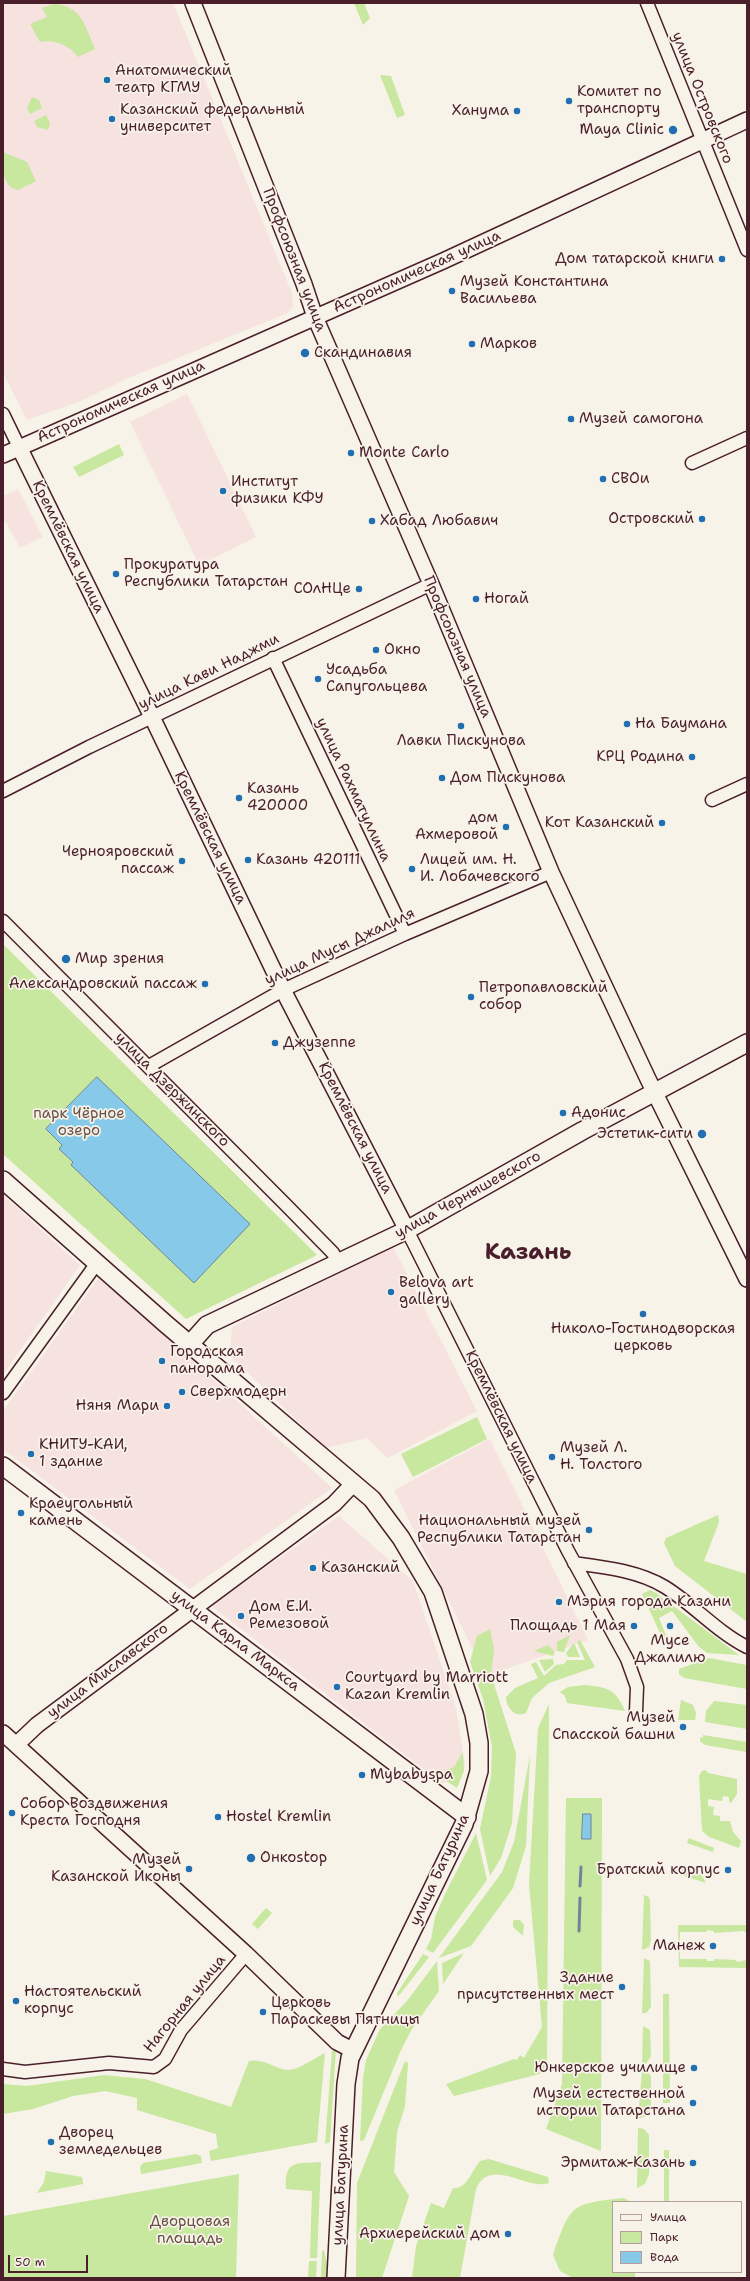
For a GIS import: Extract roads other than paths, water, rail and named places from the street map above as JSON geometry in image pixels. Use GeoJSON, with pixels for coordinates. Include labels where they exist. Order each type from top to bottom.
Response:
{"type":"FeatureCollection","features":[{"type":"Feature","properties":{"kind":"main road","name":"улица Чернышевского"},"geometry":{"type":"LineString","coordinates":[[190,1344],[207,1325],[407,1230],[655,1091],[747,1043]]}},
{"type":"Feature","properties":{"kind":"main road"},"geometry":{"type":"LineString","coordinates":[[3,1180],[190,1344],[354,1483]]}},
{"type":"Feature","properties":{"kind":"main road","name":"улица Карла Маркса"},"geometry":{"type":"LineString","coordinates":[[3,1466],[189,1611],[465,1821]]}},
{"type":"Feature","properties":{"kind":"main road","name":"улица Карла Маркса"},"geometry":{"type":"LineString","coordinates":[[3,1475],[189,1611]]}},
{"type":"Feature","properties":{"kind":"main road","name":"улица Батурина"},"geometry":{"type":"LineString","coordinates":[[336,2278],[346,2084],[352,2050],[465,1821],[479,1771],[479,1743],[474,1714],[454,1650],[433,1592],[401,1538],[372,1499],[354,1483]]}},
{"type":"Feature","properties":{"kind":"street","name":"Профсоюзная улица"},"geometry":{"type":"LineString","coordinates":[[193,3],[304,284],[315,318],[431,584],[551,872],[655,1091],[747,1278]]}},
{"type":"Feature","properties":{"kind":"street","name":"улица Островского"},"geometry":{"type":"LineString","coordinates":[[647,3],[747,250]]}},
{"type":"Feature","properties":{"kind":"street","name":"Астрономическая улица"},"geometry":{"type":"LineString","coordinates":[[3,455],[472,248],[747,120]]}},
{"type":"Feature","properties":{"kind":"street","name":"Кремлёвская улица"},"geometry":{"type":"LineString","coordinates":[[3,414],[152,717],[283,990],[407,1230],[574,1562],[627,1659],[637,1687],[636,1712]]}},
{"type":"Feature","properties":{"kind":"street"},"geometry":{"type":"LineString","coordinates":[[692,464],[747,438]]}},
{"type":"Feature","properties":{"kind":"street","name":"улица Кави Наджми"},"geometry":{"type":"LineString","coordinates":[[3,791],[152,717],[431,584]]}},
{"type":"Feature","properties":{"kind":"street","name":"улица Рахматуллина"},"geometry":{"type":"LineString","coordinates":[[274,658],[405,934]]}},
{"type":"Feature","properties":{"kind":"street"},"geometry":{"type":"LineString","coordinates":[[712,800],[747,784]]}},
{"type":"Feature","properties":{"kind":"street","name":"улица Мусы Джалиля"},"geometry":{"type":"LineString","coordinates":[[149,1066],[283,990],[405,934],[551,872]]}},
{"type":"Feature","properties":{"kind":"street","name":"улица Дзержинского"},"geometry":{"type":"LineString","coordinates":[[3,921],[149,1066],[332,1253],[338,1263]]}},
{"type":"Feature","properties":{"kind":"street"},"geometry":{"type":"LineString","coordinates":[[3,1394],[97,1263]]}},
{"type":"Feature","properties":{"kind":"street","name":"улица Миславского"},"geometry":{"type":"LineString","coordinates":[[16,1744],[37,1725],[334,1504],[354,1483]]}},
{"type":"Feature","properties":{"kind":"street"},"geometry":{"type":"LineString","coordinates":[[574,1562],[609,1567],[632,1573],[664,1587],[747,1647]]}},
{"type":"Feature","properties":{"kind":"street"},"geometry":{"type":"LineString","coordinates":[[3,1733],[246,1954],[337,2042],[352,2050]]}},
{"type":"Feature","properties":{"kind":"street","name":"Нагорная улица"},"geometry":{"type":"LineString","coordinates":[[3,2069],[25,2072],[109,2063],[154,2067],[165,2059],[181,2030],[246,1954]]}},
{"type":"Feature","properties":{"kind":"water"},"geometry":{"type":"Polygon","coordinates":[[[97,1077],[250,1224],[194,1283],[71,1165],[73,1162],[59,1149],[62,1145],[46,1129],[97,1077]]]}},
{"type":"Feature","properties":{"kind":"water"},"geometry":{"type":"Polygon","coordinates":[[[583,1814],[591,1814],[591,1839],[582,1839],[583,1814]]]}},
{"type":"Feature","properties":{"kind":"waterway"},"geometry":{"type":"LineString","coordinates":[[580,1886],[581,1867]]}},
{"type":"Feature","properties":{"kind":"waterway"},"geometry":{"type":"LineString","coordinates":[[579,1931],[580,1898]]}},
{"type":"Feature","properties":{"kind":"place","name":"Анатомический театр КГМУ"},"geometry":{"type":"Point","coordinates":[107,80]}},
{"type":"Feature","properties":{"kind":"place","name":"Комитет по транспорту"},"geometry":{"type":"Point","coordinates":[569,101]}},
{"type":"Feature","properties":{"kind":"place","name":"Ханума"},"geometry":{"type":"Point","coordinates":[517,111]}},
{"type":"Feature","properties":{"kind":"place","name":"Казанский федеральный университет"},"geometry":{"type":"Point","coordinates":[112,119]}},
{"type":"Feature","properties":{"kind":"place","name":"Maya Clinic"},"geometry":{"type":"Point","coordinates":[673,130]}},
{"type":"Feature","properties":{"kind":"place","name":"Дом татарской книги"},"geometry":{"type":"Point","coordinates":[722,259]}},
{"type":"Feature","properties":{"kind":"place","name":"Музей Константина Васильева"},"geometry":{"type":"Point","coordinates":[452,291]}},
{"type":"Feature","properties":{"kind":"place","name":"Марков"},"geometry":{"type":"Point","coordinates":[472,344]}},
{"type":"Feature","properties":{"kind":"place","name":"Скандинавия"},"geometry":{"type":"Point","coordinates":[305,353]}},
{"type":"Feature","properties":{"kind":"place","name":"Музей самогона"},"geometry":{"type":"Point","coordinates":[571,419]}},
{"type":"Feature","properties":{"kind":"place","name":"Monte Carlo"},"geometry":{"type":"Point","coordinates":[351,453]}},
{"type":"Feature","properties":{"kind":"place","name":"СВОи"},"geometry":{"type":"Point","coordinates":[603,479]}},
{"type":"Feature","properties":{"kind":"place","name":"Институт физики КФУ"},"geometry":{"type":"Point","coordinates":[223,491]}},
{"type":"Feature","properties":{"kind":"place","name":"Островский"},"geometry":{"type":"Point","coordinates":[702,519]}},
{"type":"Feature","properties":{"kind":"place","name":"Хабад Любавич"},"geometry":{"type":"Point","coordinates":[372,521]}},
{"type":"Feature","properties":{"kind":"place","name":"Прокуратура Республики Татарстан"},"geometry":{"type":"Point","coordinates":[116,574]}},
{"type":"Feature","properties":{"kind":"place","name":"СОлНЦе"},"geometry":{"type":"Point","coordinates":[359,589]}},
{"type":"Feature","properties":{"kind":"place","name":"Ногай"},"geometry":{"type":"Point","coordinates":[476,599]}},
{"type":"Feature","properties":{"kind":"place","name":"Окно"},"geometry":{"type":"Point","coordinates":[376,650]}},
{"type":"Feature","properties":{"kind":"place","name":"Усадьба Сапугольцева"},"geometry":{"type":"Point","coordinates":[318,679]}},
{"type":"Feature","properties":{"kind":"place","name":"На Баумана"},"geometry":{"type":"Point","coordinates":[627,724]}},
{"type":"Feature","properties":{"kind":"place","name":"Лавки Пискунова"},"geometry":{"type":"Point","coordinates":[461,726]}},
{"type":"Feature","properties":{"kind":"place","name":"КРЦ Родина"},"geometry":{"type":"Point","coordinates":[692,757]}},
{"type":"Feature","properties":{"kind":"place","name":"Дом Пискунова"},"geometry":{"type":"Point","coordinates":[442,778]}},
{"type":"Feature","properties":{"kind":"place","name":"Казань 420000"},"geometry":{"type":"Point","coordinates":[239,798]}},
{"type":"Feature","properties":{"kind":"place","name":"Кот Казанский"},"geometry":{"type":"Point","coordinates":[662,823]}},
{"type":"Feature","properties":{"kind":"place","name":"дом Ахмеровой"},"geometry":{"type":"Point","coordinates":[506,827]}},
{"type":"Feature","properties":{"kind":"place","name":"Казань 420111"},"geometry":{"type":"Point","coordinates":[248,860]}},
{"type":"Feature","properties":{"kind":"place","name":"Чернояровский пассаж"},"geometry":{"type":"Point","coordinates":[182,861]}},
{"type":"Feature","properties":{"kind":"place","name":"Лицей им. Н. И. Лобачевского"},"geometry":{"type":"Point","coordinates":[412,869]}},
{"type":"Feature","properties":{"kind":"place","name":"Мир зрения"},"geometry":{"type":"Point","coordinates":[66,959]}},
{"type":"Feature","properties":{"kind":"place","name":"Александровский пассаж"},"geometry":{"type":"Point","coordinates":[205,984]}},
{"type":"Feature","properties":{"kind":"place","name":"Петропавловский собор"},"geometry":{"type":"Point","coordinates":[471,997]}},
{"type":"Feature","properties":{"kind":"place","name":"Джузеппе"},"geometry":{"type":"Point","coordinates":[275,1043]}},
{"type":"Feature","properties":{"kind":"place","name":"Адонис"},"geometry":{"type":"Point","coordinates":[563,1113]}},
{"type":"Feature","properties":{"kind":"place","name":"Эстетик-сити"},"geometry":{"type":"Point","coordinates":[702,1134]}},
{"type":"Feature","properties":{"kind":"place","name":"Belova art gallery"},"geometry":{"type":"Point","coordinates":[391,1292]}},
{"type":"Feature","properties":{"kind":"place","name":"Николо-Гостинодворская церковь"},"geometry":{"type":"Point","coordinates":[643,1314]}},
{"type":"Feature","properties":{"kind":"place","name":"Городская панорама"},"geometry":{"type":"Point","coordinates":[162,1361]}},
{"type":"Feature","properties":{"kind":"place","name":"Сверхмодерн"},"geometry":{"type":"Point","coordinates":[182,1392]}},
{"type":"Feature","properties":{"kind":"place","name":"Няня Мари"},"geometry":{"type":"Point","coordinates":[167,1406]}},
{"type":"Feature","properties":{"kind":"place","name":"КНИТУ-КАИ, 1 здание"},"geometry":{"type":"Point","coordinates":[31,1454]}},
{"type":"Feature","properties":{"kind":"place","name":"Музей Л. Н. Толстого"},"geometry":{"type":"Point","coordinates":[552,1457]}},
{"type":"Feature","properties":{"kind":"place","name":"Краеугольный камень"},"geometry":{"type":"Point","coordinates":[21,1513]}},
{"type":"Feature","properties":{"kind":"place","name":"Национальный музей Республики Татарстан"},"geometry":{"type":"Point","coordinates":[589,1530]}},
{"type":"Feature","properties":{"kind":"place","name":"Казанский"},"geometry":{"type":"Point","coordinates":[313,1568]}},
{"type":"Feature","properties":{"kind":"place","name":"Мэрия города Казани"},"geometry":{"type":"Point","coordinates":[559,1602]}},
{"type":"Feature","properties":{"kind":"place","name":"Дом Е.И. Ремезовой"},"geometry":{"type":"Point","coordinates":[241,1616]}},
{"type":"Feature","properties":{"kind":"place","name":"Площадь 1 Мая"},"geometry":{"type":"Point","coordinates":[634,1626]}},
{"type":"Feature","properties":{"kind":"place","name":"Мусе Джалилю"},"geometry":{"type":"Point","coordinates":[670,1626]}},
{"type":"Feature","properties":{"kind":"place","name":"Courtyard by Marriott Kazan Kremlin"},"geometry":{"type":"Point","coordinates":[337,1687]}},
{"type":"Feature","properties":{"kind":"place","name":"Музей Спасской башни"},"geometry":{"type":"Point","coordinates":[683,1727]}},
{"type":"Feature","properties":{"kind":"place","name":"Mybabyspa"},"geometry":{"type":"Point","coordinates":[362,1775]}},
{"type":"Feature","properties":{"kind":"place","name":"Собор Воздвижения Креста Господня"},"geometry":{"type":"Point","coordinates":[12,1813]}},
{"type":"Feature","properties":{"kind":"place","name":"Hostel Kremlin"},"geometry":{"type":"Point","coordinates":[218,1817]}},
{"type":"Feature","properties":{"kind":"place","name":"Онкоstop"},"geometry":{"type":"Point","coordinates":[251,1858]}},
{"type":"Feature","properties":{"kind":"place","name":"Музей Казанской Иконы"},"geometry":{"type":"Point","coordinates":[189,1869]}},
{"type":"Feature","properties":{"kind":"place","name":"Братский корпус"},"geometry":{"type":"Point","coordinates":[728,1870]}},
{"type":"Feature","properties":{"kind":"place","name":"Манеж"},"geometry":{"type":"Point","coordinates":[713,1946]}},
{"type":"Feature","properties":{"kind":"place","name":"Здание присутственных мест"},"geometry":{"type":"Point","coordinates":[622,1987]}},
{"type":"Feature","properties":{"kind":"place","name":"Настоятельский корпус"},"geometry":{"type":"Point","coordinates":[16,2001]}},
{"type":"Feature","properties":{"kind":"place","name":"Церковь Параскевы Пятницы"},"geometry":{"type":"Point","coordinates":[263,2012]}},
{"type":"Feature","properties":{"kind":"place","name":"Юнкерское училище"},"geometry":{"type":"Point","coordinates":[694,2068]}},
{"type":"Feature","properties":{"kind":"place","name":"Музей естественной истории Татарстана"},"geometry":{"type":"Point","coordinates":[693,2103]}},
{"type":"Feature","properties":{"kind":"place","name":"Дворец земледельцев"},"geometry":{"type":"Point","coordinates":[51,2142]}},
{"type":"Feature","properties":{"kind":"place","name":"Эрмитаж-Казань"},"geometry":{"type":"Point","coordinates":[693,2163]}},
{"type":"Feature","properties":{"kind":"place","name":"Архиерейский дом"},"geometry":{"type":"Point","coordinates":[508,2234]}},
{"type":"Feature","properties":{"kind":"district","name":"Казань"},"geometry":{"type":"Point","coordinates":[528,1253]}},
{"type":"Feature","properties":{"kind":"park label","name":"парк Чёрное озеро"},"geometry":{"type":"Point","coordinates":[79,1122]}},
{"type":"Feature","properties":{"kind":"park label","name":"Дворцовая площадь"},"geometry":{"type":"Point","coordinates":[190,2230]}}]}
